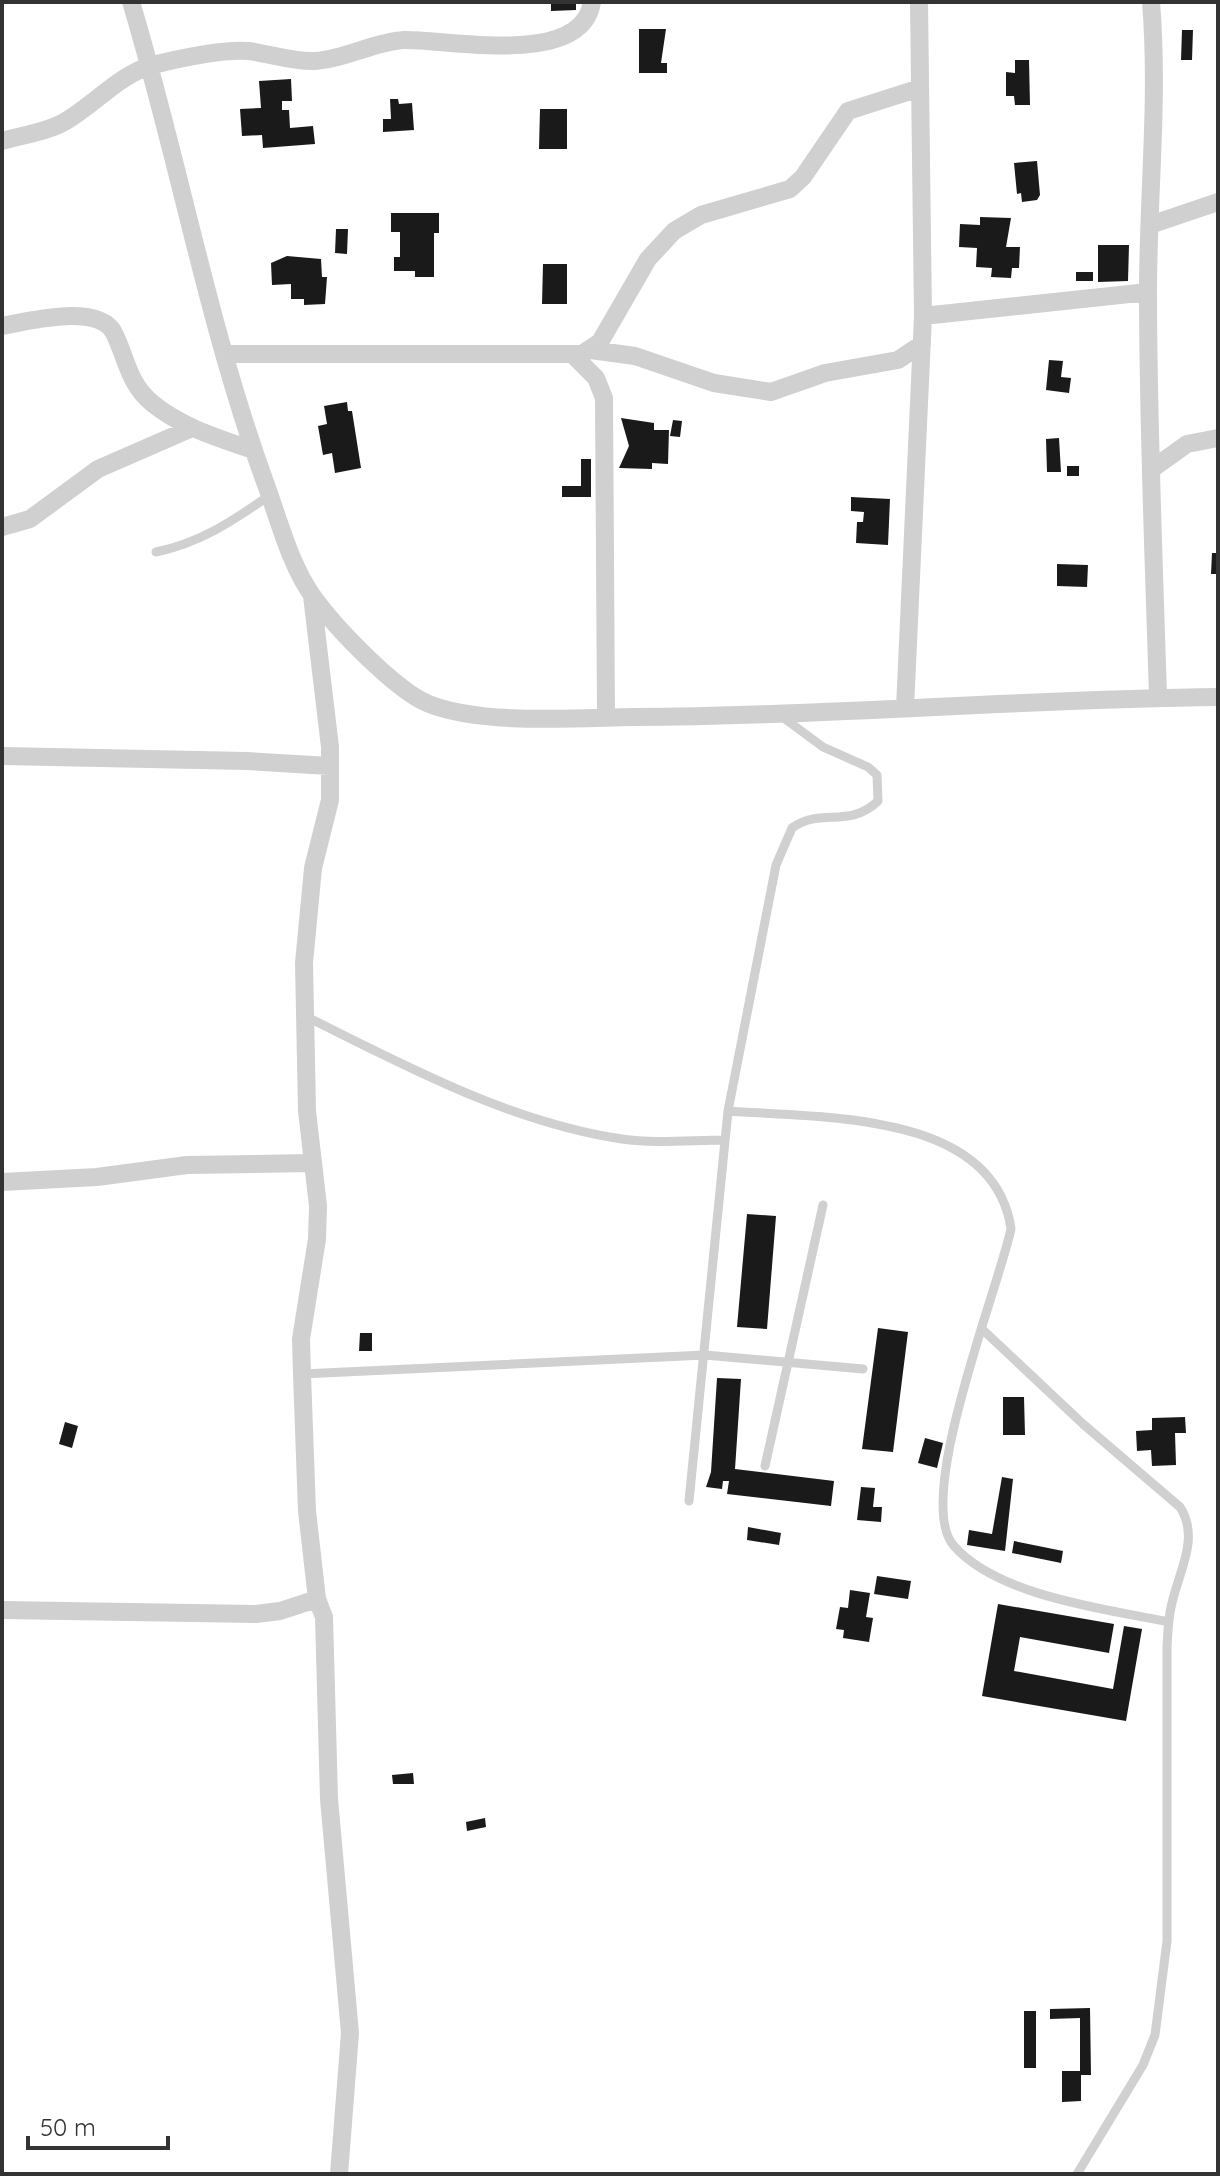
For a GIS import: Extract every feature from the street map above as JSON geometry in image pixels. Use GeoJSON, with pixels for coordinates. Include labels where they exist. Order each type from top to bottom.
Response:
{"type":"FeatureCollection","features":[{"type":"Feature","properties":{"kind":"street"},"geometry":{"type":"LineString","coordinates":[[131,2],[224,354],[253,450],[292,556],[312,596],[403,691],[430,704],[479,715],[606,717],[781,716],[905,708],[1218,697]]}},
{"type":"Feature","properties":{"kind":"street"},"geometry":{"type":"LineString","coordinates":[[2,141],[63,123],[106,90],[150,65],[200,58],[221,50],[311,61],[405,40],[466,45],[533,43],[576,30],[587,19],[592,2]]}},
{"type":"Feature","properties":{"kind":"street"},"geometry":{"type":"LineString","coordinates":[[905,708],[923,316],[919,2]]}},
{"type":"Feature","properties":{"kind":"street"},"geometry":{"type":"LineString","coordinates":[[1151,2],[1156,94],[1148,292],[1158,697]]}},
{"type":"Feature","properties":{"kind":"street"},"geometry":{"type":"LineString","coordinates":[[582,353],[616,318],[648,259],[674,231],[701,215],[790,189],[803,177],[848,111],[920,88]]}},
{"type":"Feature","properties":{"kind":"street"},"geometry":{"type":"LineString","coordinates":[[1150,225],[1218,202]]}},
{"type":"Feature","properties":{"kind":"street"},"geometry":{"type":"LineString","coordinates":[[923,316],[1148,292]]}},
{"type":"Feature","properties":{"kind":"street"},"geometry":{"type":"LineString","coordinates":[[2,326],[56,315],[107,325],[115,334],[129,377],[152,403],[192,428],[253,450]]}},
{"type":"Feature","properties":{"kind":"street"},"geometry":{"type":"LineString","coordinates":[[224,354],[539,352],[635,356],[714,383],[771,392],[825,373],[898,360],[922,344]]}},
{"type":"Feature","properties":{"kind":"street"},"geometry":{"type":"LineString","coordinates":[[582,353],[604,398],[606,717]]}},
{"type":"Feature","properties":{"kind":"street"},"geometry":{"type":"LineString","coordinates":[[2,527],[30,519],[98,469],[192,428]]}},
{"type":"Feature","properties":{"kind":"street"},"geometry":{"type":"LineString","coordinates":[[1152,469],[1187,444],[1218,438]]}},
{"type":"Feature","properties":{"kind":"street"},"geometry":{"type":"LineString","coordinates":[[312,596],[330,747],[328,821],[309,895],[305,1016],[310,1163],[318,1206],[317,1239],[302,1330],[302,1374],[307,1511],[317,1599],[324,1617],[329,1799],[349,2009],[339,2174]]}},
{"type":"Feature","properties":{"kind":"street"},"geometry":{"type":"LineString","coordinates":[[2,756],[247,761],[329,766]]}},
{"type":"Feature","properties":{"kind":"street"},"geometry":{"type":"LineString","coordinates":[[2,1182],[97,1177],[187,1165],[310,1163]]}},
{"type":"Feature","properties":{"kind":"street"},"geometry":{"type":"LineString","coordinates":[[5,1614],[256,1614],[280,1611],[317,1599]]}},
{"type":"Feature","properties":{"kind":"lane"},"geometry":{"type":"LineString","coordinates":[[156,552],[187,546],[206,537],[270,495]]}},
{"type":"Feature","properties":{"kind":"lane"},"geometry":{"type":"LineString","coordinates":[[689,1501],[728,1111],[782,847],[792,828],[800,822],[812,818],[848,818],[869,810],[878,801],[880,788],[877,775],[868,767],[823,747],[781,716]]}},
{"type":"Feature","properties":{"kind":"lane"},"geometry":{"type":"LineString","coordinates":[[305,1016],[426,1076],[544,1122],[626,1140],[725,1140]]}},
{"type":"Feature","properties":{"kind":"lane"},"geometry":{"type":"LineString","coordinates":[[728,1111],[839,1119],[917,1132],[954,1149],[994,1181],[1007,1204],[1011,1229],[948,1450],[941,1501],[942,1517],[951,1544],[978,1567],[1002,1580],[1075,1601],[1169,1622]]}},
{"type":"Feature","properties":{"kind":"lane"},"geometry":{"type":"LineString","coordinates":[[765,1466],[823,1205]]}},
{"type":"Feature","properties":{"kind":"lane"},"geometry":{"type":"LineString","coordinates":[[982,1329],[1083,1424],[1180,1507],[1188,1520],[1189,1543],[1169,1622],[1167,1941],[1155,2035],[1143,2065],[1083,2171]]}},
{"type":"Feature","properties":{"kind":"lane"},"geometry":{"type":"LineString","coordinates":[[302,1374],[705,1355],[791,1360],[863,1369]]}},
{"type":"Feature","properties":{"kind":"building"},"geometry":{"type":"Polygon","coordinates":[[[551,2],[576,2],[576,10],[551,11],[551,2]]]}},
{"type":"Feature","properties":{"kind":"building"},"geometry":{"type":"Polygon","coordinates":[[[639,29],[666,29],[661,63],[667,63],[667,73],[639,73],[639,29]]]}},
{"type":"Feature","properties":{"kind":"building"},"geometry":{"type":"Polygon","coordinates":[[[1182,30],[1193,30],[1192,60],[1181,60],[1182,30]]]}},
{"type":"Feature","properties":{"kind":"building"},"geometry":{"type":"Polygon","coordinates":[[[1015,60],[1029,60],[1030,105],[1015,105],[1014,96],[1006,96],[1006,72],[1015,73],[1015,60]]]}},
{"type":"Feature","properties":{"kind":"building"},"geometry":{"type":"Polygon","coordinates":[[[291,79],[292,101],[282,101],[282,110],[289,110],[290,128],[313,126],[315,144],[263,148],[262,135],[242,136],[240,109],[261,108],[259,81],[291,79]]]}},
{"type":"Feature","properties":{"kind":"building"},"geometry":{"type":"Polygon","coordinates":[[[390,99],[398,99],[399,104],[412,103],[414,130],[383,132],[383,119],[391,119],[390,99]]]}},
{"type":"Feature","properties":{"kind":"building"},"geometry":{"type":"Polygon","coordinates":[[[540,109],[567,109],[567,149],[539,149],[540,109]]]}},
{"type":"Feature","properties":{"kind":"building"},"geometry":{"type":"Polygon","coordinates":[[[1037,161],[1040,195],[1037,200],[1022,202],[1021,193],[1017,194],[1014,163],[1037,161]]]}},
{"type":"Feature","properties":{"kind":"building"},"geometry":{"type":"Polygon","coordinates":[[[391,213],[439,213],[439,233],[434,233],[434,277],[415,277],[415,271],[394,271],[394,257],[400,257],[400,232],[391,232],[391,213]]]}},
{"type":"Feature","properties":{"kind":"building"},"geometry":{"type":"Polygon","coordinates":[[[980,217],[1011,218],[1006,247],[1020,247],[1019,268],[1012,268],[1011,278],[991,277],[992,268],[976,267],[977,248],[959,247],[960,224],[980,225],[980,217]]]}},
{"type":"Feature","properties":{"kind":"building"},"geometry":{"type":"Polygon","coordinates":[[[336,229],[348,229],[347,254],[335,253],[336,229]]]}},
{"type":"Feature","properties":{"kind":"building"},"geometry":{"type":"Polygon","coordinates":[[[1098,245],[1129,245],[1128,281],[1098,282],[1098,245]]]}},
{"type":"Feature","properties":{"kind":"building"},"geometry":{"type":"Polygon","coordinates":[[[287,256],[321,259],[322,277],[327,277],[325,304],[304,305],[304,299],[291,299],[291,284],[272,285],[271,263],[287,256]]]}},
{"type":"Feature","properties":{"kind":"building"},"geometry":{"type":"Polygon","coordinates":[[[543,264],[567,264],[567,304],[542,304],[543,264]]]}},
{"type":"Feature","properties":{"kind":"building"},"geometry":{"type":"Polygon","coordinates":[[[1076,272],[1093,272],[1093,281],[1076,281],[1076,272]]]}},
{"type":"Feature","properties":{"kind":"building"},"geometry":{"type":"Polygon","coordinates":[[[1049,360],[1063,361],[1061,377],[1071,378],[1069,393],[1046,390],[1049,360]]]}},
{"type":"Feature","properties":{"kind":"building"},"geometry":{"type":"Polygon","coordinates":[[[347,402],[348,411],[352,411],[361,468],[335,473],[332,453],[323,455],[318,426],[327,424],[324,406],[347,402]]]}},
{"type":"Feature","properties":{"kind":"building"},"geometry":{"type":"Polygon","coordinates":[[[621,418],[654,423],[654,430],[669,430],[668,464],[652,463],[652,469],[619,468],[629,446],[621,418]]]}},
{"type":"Feature","properties":{"kind":"building"},"geometry":{"type":"Polygon","coordinates":[[[673,420],[682,421],[680,437],[670,436],[673,420]]]}},
{"type":"Feature","properties":{"kind":"building"},"geometry":{"type":"Polygon","coordinates":[[[1059,438],[1061,472],[1047,472],[1046,439],[1059,438]]]}},
{"type":"Feature","properties":{"kind":"building"},"geometry":{"type":"Polygon","coordinates":[[[581,459],[591,459],[591,497],[562,497],[562,486],[581,486],[581,459]]]}},
{"type":"Feature","properties":{"kind":"building"},"geometry":{"type":"Polygon","coordinates":[[[1067,466],[1079,466],[1079,476],[1067,476],[1067,466]]]}},
{"type":"Feature","properties":{"kind":"building"},"geometry":{"type":"Polygon","coordinates":[[[851,497],[890,499],[888,545],[856,543],[857,522],[863,522],[864,512],[851,511],[851,497]]]}},
{"type":"Feature","properties":{"kind":"building"},"geometry":{"type":"Polygon","coordinates":[[[1212,553],[1218,553],[1218,574],[1211,574],[1212,553]]]}},
{"type":"Feature","properties":{"kind":"building"},"geometry":{"type":"Polygon","coordinates":[[[1057,564],[1088,565],[1087,587],[1057,586],[1057,564]]]}},
{"type":"Feature","properties":{"kind":"building"},"geometry":{"type":"Polygon","coordinates":[[[747,1214],[776,1216],[767,1329],[737,1327],[747,1214]]]}},
{"type":"Feature","properties":{"kind":"building"},"geometry":{"type":"Polygon","coordinates":[[[878,1328],[908,1332],[893,1452],[862,1449],[878,1328]]]}},
{"type":"Feature","properties":{"kind":"building"},"geometry":{"type":"Polygon","coordinates":[[[360,1333],[372,1333],[372,1351],[359,1351],[360,1333]]]}},
{"type":"Feature","properties":{"kind":"building"},"geometry":{"type":"Polygon","coordinates":[[[717,1378],[741,1379],[735,1469],[834,1481],[831,1506],[727,1494],[729,1481],[723,1481],[722,1489],[706,1487],[711,1472],[717,1378]]]}},
{"type":"Feature","properties":{"kind":"building"},"geometry":{"type":"Polygon","coordinates":[[[1003,1397],[1024,1397],[1025,1435],[1003,1435],[1003,1397]]]}},
{"type":"Feature","properties":{"kind":"building"},"geometry":{"type":"Polygon","coordinates":[[[1185,1417],[1186,1433],[1175,1433],[1176,1465],[1152,1466],[1151,1450],[1137,1451],[1136,1431],[1152,1430],[1152,1418],[1185,1417]]]}},
{"type":"Feature","properties":{"kind":"building"},"geometry":{"type":"Polygon","coordinates":[[[65,1422],[78,1426],[72,1448],[59,1444],[65,1422]]]}},
{"type":"Feature","properties":{"kind":"building"},"geometry":{"type":"Polygon","coordinates":[[[925,1438],[943,1443],[937,1468],[918,1463],[925,1438]]]}},
{"type":"Feature","properties":{"kind":"building"},"geometry":{"type":"Polygon","coordinates":[[[1002,1477],[1013,1479],[1005,1551],[967,1545],[969,1530],[992,1534],[1002,1477]]]}},
{"type":"Feature","properties":{"kind":"building"},"geometry":{"type":"Polygon","coordinates":[[[861,1487],[875,1488],[873,1507],[882,1507],[881,1522],[857,1520],[861,1487]]]}},
{"type":"Feature","properties":{"kind":"building"},"geometry":{"type":"Polygon","coordinates":[[[748,1527],[781,1533],[779,1545],[747,1540],[748,1527]]]}},
{"type":"Feature","properties":{"kind":"building"},"geometry":{"type":"Polygon","coordinates":[[[1014,1541],[1063,1551],[1061,1563],[1012,1553],[1014,1541]]]}},
{"type":"Feature","properties":{"kind":"building"},"geometry":{"type":"Polygon","coordinates":[[[877,1576],[911,1581],[908,1599],[874,1594],[877,1576]]]}},
{"type":"Feature","properties":{"kind":"building"},"geometry":{"type":"Polygon","coordinates":[[[850,1590],[870,1593],[866,1617],[873,1618],[869,1642],[843,1638],[844,1630],[836,1629],[840,1607],[848,1608],[850,1590]]]}},
{"type":"Feature","properties":{"kind":"building"},"geometry":{"type":"Polygon","coordinates":[[[998,1604],[1114,1624],[1109,1653],[1020,1637],[1014,1671],[1113,1689],[1124,1626],[1142,1629],[1126,1721],[982,1696],[998,1604]]]}},
{"type":"Feature","properties":{"kind":"building"},"geometry":{"type":"Polygon","coordinates":[[[413,1773],[414,1784],[393,1784],[392,1775],[413,1773]]]}},
{"type":"Feature","properties":{"kind":"building"},"geometry":{"type":"Polygon","coordinates":[[[485,1818],[486,1827],[467,1831],[466,1822],[485,1818]]]}},
{"type":"Feature","properties":{"kind":"building"},"geometry":{"type":"Polygon","coordinates":[[[1090,2008],[1091,2075],[1081,2075],[1081,2101],[1062,2102],[1062,2071],[1080,2071],[1080,2018],[1050,2019],[1050,2009],[1090,2008]]]}},
{"type":"Feature","properties":{"kind":"building"},"geometry":{"type":"Polygon","coordinates":[[[1024,2011],[1036,2011],[1036,2068],[1024,2068],[1024,2011]]]}}]}
